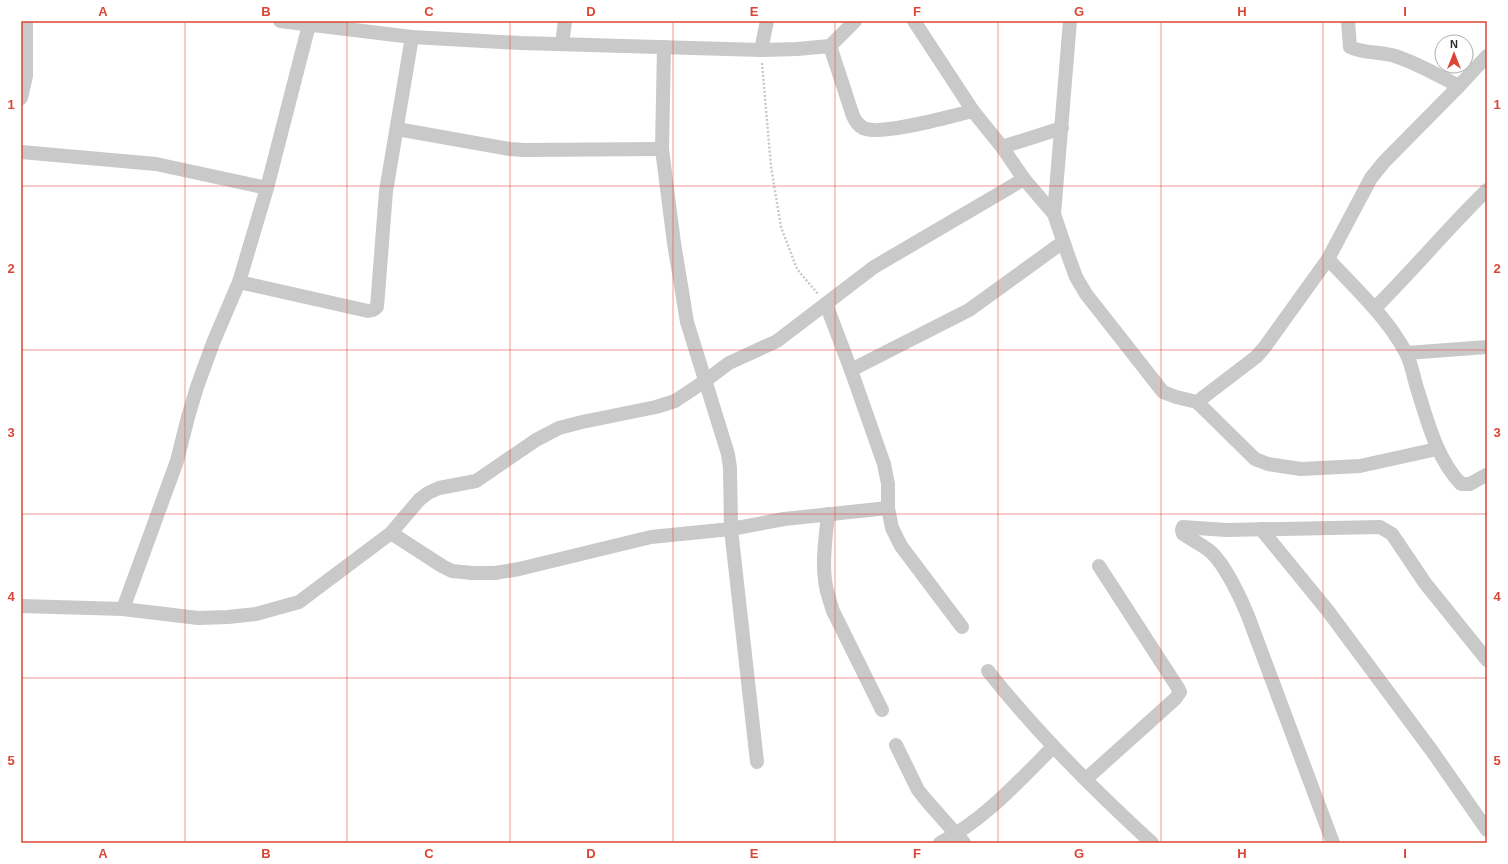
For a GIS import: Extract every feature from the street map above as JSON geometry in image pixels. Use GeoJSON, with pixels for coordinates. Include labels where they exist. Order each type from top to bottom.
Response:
{"type":"FeatureCollection","features":[{"type":"Feature","properties":{"kind":"street"},"geometry":{"type":"LineString","coordinates":[[21,98],[26,76],[26,21]]}},
{"type":"Feature","properties":{"kind":"street"},"geometry":{"type":"LineString","coordinates":[[280,21],[310,23],[412,37],[562,44],[761,50],[830,46],[855,21]]}},
{"type":"Feature","properties":{"kind":"street"},"geometry":{"type":"LineString","coordinates":[[562,44],[565,21]]}},
{"type":"Feature","properties":{"kind":"street"},"geometry":{"type":"LineString","coordinates":[[761,50],[767,21]]}},
{"type":"Feature","properties":{"kind":"street"},"geometry":{"type":"LineString","coordinates":[[914,21],[973,111],[1002,147],[1024,179],[1054,214],[1076,277],[1086,294],[1163,392],[1197,402],[1255,459],[1268,464],[1301,469],[1360,466],[1438,449]]}},
{"type":"Feature","properties":{"kind":"street"},"geometry":{"type":"LineString","coordinates":[[1054,214],[1070,21]]}},
{"type":"Feature","properties":{"kind":"street"},"geometry":{"type":"LineString","coordinates":[[1348,21],[1348,42],[1350,47],[1361,51],[1384,53],[1404,58],[1459,86]]}},
{"type":"Feature","properties":{"kind":"street"},"geometry":{"type":"LineString","coordinates":[[123,609],[177,461],[188,417],[212,343],[239,282],[267,188],[310,23]]}},
{"type":"Feature","properties":{"kind":"street"},"geometry":{"type":"LineString","coordinates":[[239,282],[368,310],[373,310],[377,307],[386,191],[412,37]]}},
{"type":"Feature","properties":{"kind":"street"},"geometry":{"type":"LineString","coordinates":[[830,46],[853,116],[858,124],[865,129],[875,130],[893,128],[973,111]]}},
{"type":"Feature","properties":{"kind":"street"},"geometry":{"type":"LineString","coordinates":[[664,47],[662,149],[674,243],[687,322],[728,454],[730,468],[731,529],[757,762]]}},
{"type":"Feature","properties":{"kind":"street"},"geometry":{"type":"LineString","coordinates":[[1197,402],[1256,357],[1264,348],[1328,259],[1371,178],[1384,162],[1487,56]]}},
{"type":"Feature","properties":{"kind":"street"},"geometry":{"type":"LineString","coordinates":[[1002,147],[1062,128]]}},
{"type":"Feature","properties":{"kind":"street"},"geometry":{"type":"LineString","coordinates":[[397,129],[517,150],[662,149]]}},
{"type":"Feature","properties":{"kind":"street"},"geometry":{"type":"LineString","coordinates":[[21,152],[156,164],[267,188]]}},
{"type":"Feature","properties":{"kind":"street"},"geometry":{"type":"LineString","coordinates":[[21,606],[123,609],[198,618],[256,614],[282,608],[299,602],[391,533],[412,508],[428,493],[439,488],[476,481],[536,440],[559,428],[656,407],[674,401],[706,381],[729,363],[777,341],[874,267],[1024,179]]}},
{"type":"Feature","properties":{"kind":"street"},"geometry":{"type":"LineString","coordinates":[[1375,308],[1395,288],[1453,223],[1487,190]]}},
{"type":"Feature","properties":{"kind":"street"},"geometry":{"type":"LineString","coordinates":[[851,370],[969,310],[1063,242]]}},
{"type":"Feature","properties":{"kind":"street"},"geometry":{"type":"LineString","coordinates":[[1328,259],[1375,308],[1394,333],[1407,354],[1438,449],[1457,479],[1461,484],[1470,484],[1486,476]]}},
{"type":"Feature","properties":{"kind":"street"},"geometry":{"type":"LineString","coordinates":[[826,304],[884,464],[888,484],[888,508],[892,528],[901,546],[962,628]]}},
{"type":"Feature","properties":{"kind":"street"},"geometry":{"type":"LineString","coordinates":[[1407,354],[1487,347]]}},
{"type":"Feature","properties":{"kind":"street"},"geometry":{"type":"LineString","coordinates":[[391,533],[452,571],[495,573],[519,569],[641,539],[731,529],[784,519],[888,508]]}},
{"type":"Feature","properties":{"kind":"street"},"geometry":{"type":"LineString","coordinates":[[828,514],[824,558],[825,580],[828,597],[833,611],[882,710]]}},
{"type":"Feature","properties":{"kind":"street"},"geometry":{"type":"LineString","coordinates":[[1333,843],[1240,597],[1215,557],[1183,534],[1183,527],[1226,530],[1359,526],[1380,527],[1387,530],[1398,542],[1430,589],[1487,660]]}},
{"type":"Feature","properties":{"kind":"street"},"geometry":{"type":"LineString","coordinates":[[1261,529],[1328,611],[1432,751],[1487,830]]}},
{"type":"Feature","properties":{"kind":"street"},"geometry":{"type":"LineString","coordinates":[[1086,780],[1178,696],[1180,692],[1099,566]]}},
{"type":"Feature","properties":{"kind":"street"},"geometry":{"type":"LineString","coordinates":[[988,671],[1014,704],[1053,747],[1152,843]]}},
{"type":"Feature","properties":{"kind":"street"},"geometry":{"type":"LineString","coordinates":[[896,745],[918,790],[960,838]]}},
{"type":"Feature","properties":{"kind":"street"},"geometry":{"type":"LineString","coordinates":[[940,843],[960,838],[1003,798],[1053,747]]}},
{"type":"Feature","properties":{"kind":"path"},"geometry":{"type":"LineString","coordinates":[[761,50],[771,167],[780,227],[797,269],[826,304]]}}]}
